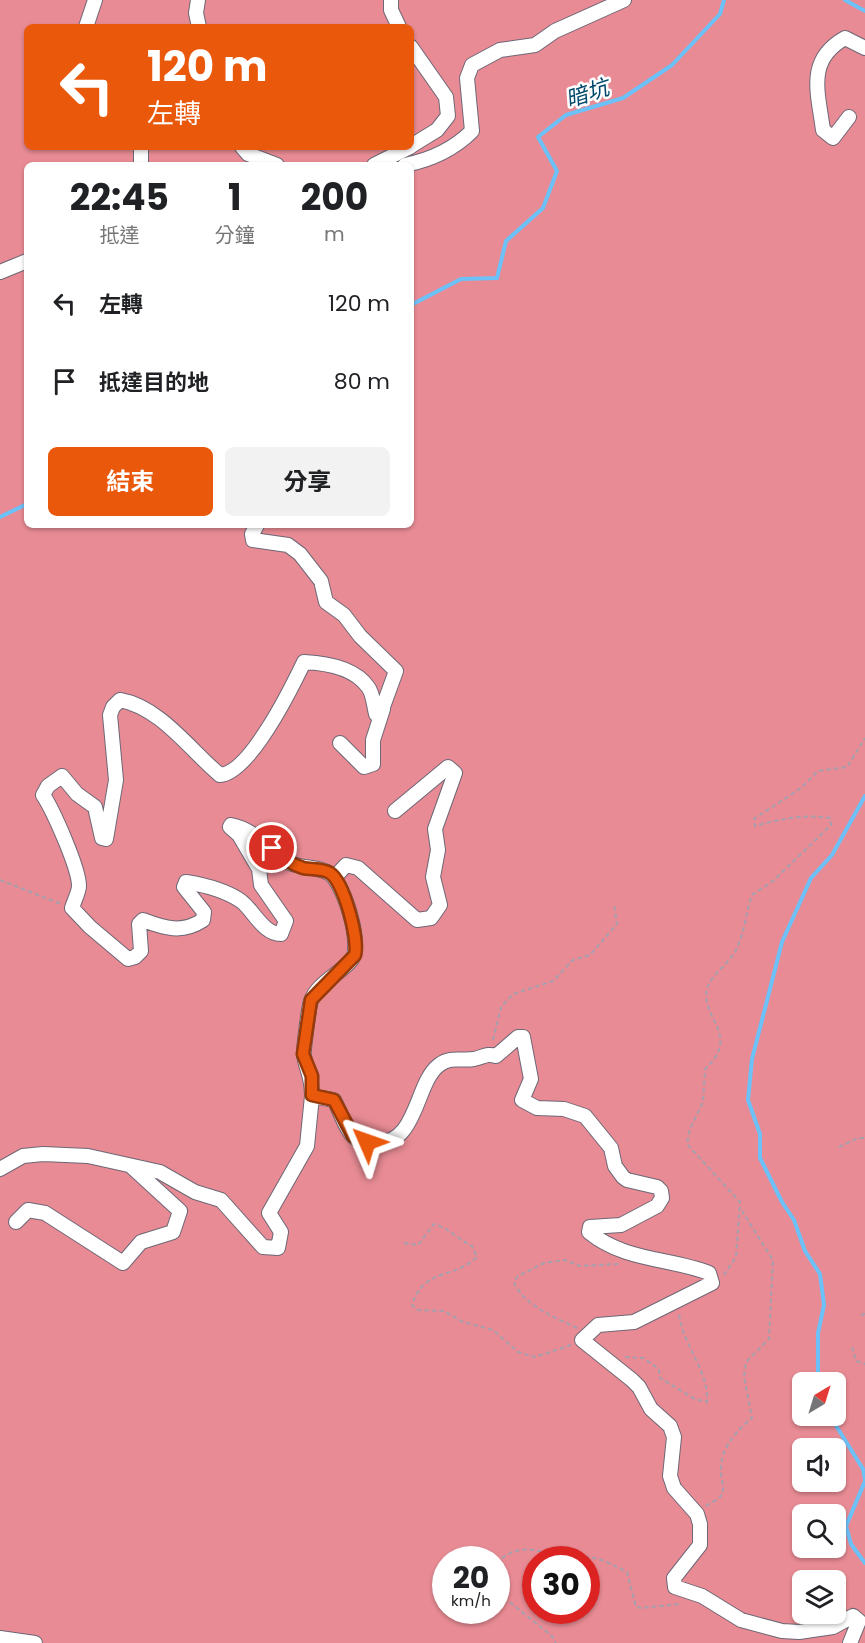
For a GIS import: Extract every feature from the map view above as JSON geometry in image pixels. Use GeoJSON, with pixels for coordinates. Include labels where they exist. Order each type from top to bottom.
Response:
{"type":"FeatureCollection","features":[{"type":"Feature","properties":{"kind":"street"},"geometry":{"type":"LineString","coordinates":[[87,24],[95,0]]}},
{"type":"Feature","properties":{"kind":"street"},"geometry":{"type":"LineString","coordinates":[[198,0],[196,13],[198,24]]}},
{"type":"Feature","properties":{"kind":"street"},"geometry":{"type":"LineString","coordinates":[[391,0],[391,10],[398,24]]}},
{"type":"Feature","properties":{"kind":"street"},"geometry":{"type":"LineString","coordinates":[[413,162],[446,150],[461,142],[472,131],[468,78],[471,65],[500,50],[535,45],[555,31],[624,0]]}},
{"type":"Feature","properties":{"kind":"street"},"geometry":{"type":"LineString","coordinates":[[849,117],[833,138],[823,130],[818,68],[825,53],[845,38],[865,48]]}},
{"type":"Feature","properties":{"kind":"street"},"geometry":{"type":"LineString","coordinates":[[414,51],[446,97],[448,116],[437,130],[414,144]]}},
{"type":"Feature","properties":{"kind":"street"},"geometry":{"type":"LineString","coordinates":[[245,150],[248,154],[269,162]]}},
{"type":"Feature","properties":{"kind":"street"},"geometry":{"type":"LineString","coordinates":[[395,161],[407,150]]}},
{"type":"Feature","properties":{"kind":"street"},"geometry":{"type":"LineString","coordinates":[[0,272],[24,262]]}},
{"type":"Feature","properties":{"kind":"street"},"geometry":{"type":"LineString","coordinates":[[255,528],[252,534],[253,540],[288,545],[300,554],[321,581],[326,602],[344,615],[360,636],[396,671],[373,740],[373,764],[364,767],[340,743]]}},
{"type":"Feature","properties":{"kind":"street"},"geometry":{"type":"LineString","coordinates":[[0,1169],[23,1156],[43,1154],[88,1156],[160,1172],[195,1192],[221,1200],[263,1248],[278,1248],[281,1232],[269,1213],[307,1146],[312,1076],[303,1054],[311,1000],[337,971],[351,962],[357,946],[351,916],[335,877],[327,871],[304,868],[286,861],[258,835],[231,825],[230,827],[239,835],[260,868],[261,885],[286,921],[281,934],[274,934],[266,929],[240,901],[218,889],[186,882],[184,887],[204,912],[203,920],[195,925],[176,930],[143,920],[139,924],[141,951],[135,957],[128,959],[90,927],[72,908],[79,885],[65,841],[52,809],[43,795],[48,786],[62,776],[77,794],[95,807],[102,838],[106,839],[116,780],[110,715],[113,707],[120,700],[131,702],[156,717],[220,775],[229,774],[249,754],[287,696],[304,662],[330,663],[360,679],[369,687],[376,714],[380,715],[386,702]]}},
{"type":"Feature","properties":{"kind":"street"},"geometry":{"type":"LineString","coordinates":[[335,877],[346,865],[358,868],[417,920],[431,918],[440,904],[433,877],[438,850],[435,829],[455,773],[448,767],[395,811]]}},
{"type":"Feature","properties":{"kind":"street"},"geometry":{"type":"LineString","coordinates":[[312,1095],[334,1100],[353,1136],[367,1142],[382,1143],[398,1135],[410,1120],[423,1095],[429,1076],[437,1066],[449,1059],[475,1059],[487,1054],[496,1056],[518,1037],[523,1037],[531,1079],[522,1100],[537,1108],[564,1109],[585,1116],[612,1148],[615,1166],[623,1177],[657,1187],[661,1191],[662,1198],[657,1206],[621,1226],[590,1227],[590,1232],[635,1255],[709,1273],[712,1283],[634,1322],[598,1325],[585,1337],[612,1365],[639,1387],[651,1408],[670,1426],[674,1437],[670,1476],[674,1488],[697,1514],[700,1524],[700,1545],[674,1578],[675,1587],[702,1596],[741,1620],[782,1631],[799,1632],[833,1627],[853,1616],[859,1621],[850,1643]]}},
{"type":"Feature","properties":{"kind":"street"},"geometry":{"type":"LineString","coordinates":[[16,1222],[28,1210],[45,1213],[123,1263],[141,1242],[173,1232],[180,1211],[130,1166]]}},
{"type":"Feature","properties":{"kind":"street"},"geometry":{"type":"LineString","coordinates":[[0,1638],[35,1643]]}},
{"type":"Feature","properties":{"kind":"path"},"geometry":{"type":"LineString","coordinates":[[712,1283],[726,1274],[736,1257],[742,1211],[741,1202],[687,1144],[690,1129],[703,1102],[705,1069],[716,1060],[720,1042],[719,1031],[707,999],[707,987],[728,963],[743,936],[752,895],[773,881],[831,825],[830,818],[821,817],[788,818],[755,826],[754,819],[801,788],[818,771],[847,766],[865,738]]}},
{"type":"Feature","properties":{"kind":"path"},"geometry":{"type":"LineString","coordinates":[[0,880],[72,908]]}},
{"type":"Feature","properties":{"kind":"path"},"geometry":{"type":"LineString","coordinates":[[487,1054],[495,1036],[501,1006],[513,994],[553,981],[573,960],[590,955],[617,924],[618,913],[614,904]]}},
{"type":"Feature","properties":{"kind":"path"},"geometry":{"type":"LineString","coordinates":[[839,1147],[858,1138],[865,1138]]}},
{"type":"Feature","properties":{"kind":"path"},"geometry":{"type":"LineString","coordinates":[[697,1514],[720,1497],[724,1487],[721,1472],[724,1452],[736,1431],[752,1418],[744,1377],[746,1362],[769,1339],[773,1260],[742,1211]]}},
{"type":"Feature","properties":{"kind":"path"},"geometry":{"type":"LineString","coordinates":[[405,1243],[418,1245],[434,1224],[444,1227],[459,1240],[472,1246],[477,1257],[468,1265],[437,1275],[423,1284],[412,1305],[417,1310],[444,1311],[463,1322],[493,1329],[518,1352],[535,1357],[585,1337]]}},
{"type":"Feature","properties":{"kind":"path"},"geometry":{"type":"LineString","coordinates":[[585,1337],[548,1315],[516,1289],[514,1282],[518,1276],[544,1263],[565,1260],[580,1266],[600,1263],[626,1266]]}},
{"type":"Feature","properties":{"kind":"path"},"geometry":{"type":"LineString","coordinates":[[612,1365],[623,1357],[643,1358],[659,1369],[660,1378],[695,1399],[707,1402],[708,1389],[680,1319],[679,1299]]}},
{"type":"Feature","properties":{"kind":"path"},"geometry":{"type":"LineString","coordinates":[[861,1316],[865,1313]]}},
{"type":"Feature","properties":{"kind":"path"},"geometry":{"type":"LineString","coordinates":[[852,1347],[856,1361],[865,1364]]}},
{"type":"Feature","properties":{"kind":"path"},"geometry":{"type":"LineString","coordinates":[[600,1560],[627,1572],[636,1606],[642,1608],[686,1603]]}},
{"type":"Feature","properties":{"kind":"path"},"geometry":{"type":"LineString","coordinates":[[510,1602],[552,1636],[556,1643]]}},
{"type":"Feature","properties":{"kind":"shaded area"},"geometry":{"type":"Polygon","coordinates":[[[0,0],[865,0],[865,1643],[0,1643],[0,0]]]}},
{"type":"Feature","properties":{"kind":"waterway","name":"暗坑"},"geometry":{"type":"LineString","coordinates":[[414,303],[461,279],[497,278],[506,241],[543,208],[557,171],[538,137],[566,115],[623,98],[672,65],[720,14],[724,0]]}},
{"type":"Feature","properties":{"kind":"waterway"},"geometry":{"type":"LineString","coordinates":[[845,0],[865,11]]}},
{"type":"Feature","properties":{"kind":"waterway","name":"暗坑"},"geometry":{"type":"LineString","coordinates":[[0,517],[24,505]]}},
{"type":"Feature","properties":{"kind":"waterway"},"geometry":{"type":"LineString","coordinates":[[818,1372],[818,1333],[824,1305],[820,1274],[805,1251],[794,1220],[782,1202],[760,1158],[760,1134],[748,1100],[752,1059],[782,942],[811,878],[832,855],[865,796]]}},
{"type":"Feature","properties":{"kind":"waterway"},"geometry":{"type":"LineString","coordinates":[[836,1426],[863,1469],[865,1480]]}},
{"type":"Feature","properties":{"kind":"waterway"},"geometry":{"type":"LineString","coordinates":[[865,1481],[846,1526],[851,1544],[865,1563]]}},
{"type":"Feature","properties":{"kind":"route"},"geometry":{"type":"LineString","coordinates":[[272,848],[286,861],[304,868],[327,871],[335,877],[351,916],[357,946],[355,955],[351,962],[337,971],[311,1000],[309,1026],[303,1054],[312,1076],[312,1095],[334,1100],[353,1136],[367,1142]]}}]}
